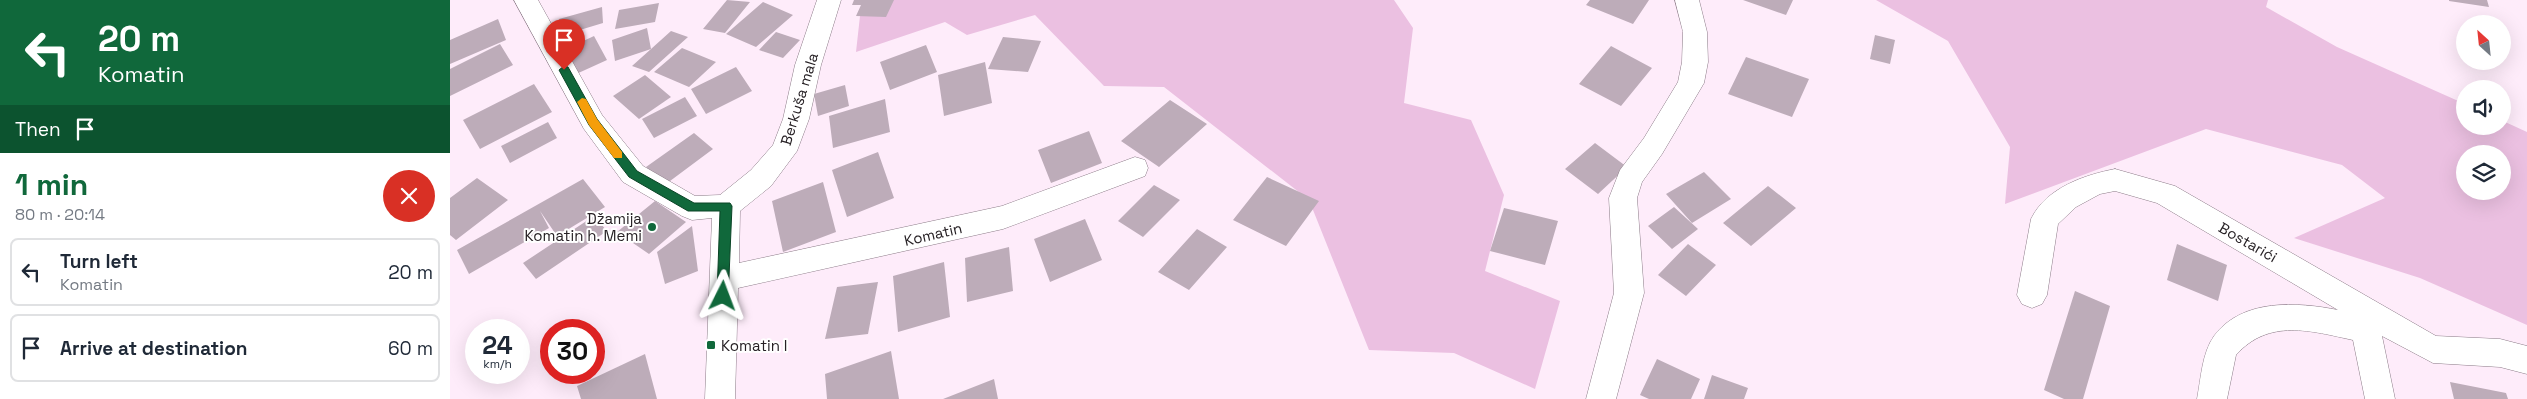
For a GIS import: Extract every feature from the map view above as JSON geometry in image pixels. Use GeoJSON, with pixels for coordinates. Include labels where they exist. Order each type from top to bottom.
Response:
{"type":"FeatureCollection","features":[{"type":"Feature","properties":{"kind":"street"},"geometry":{"type":"LineString","coordinates":[[532,0],[526,0],[593,122],[633,174],[692,208],[726,206],[720,399]]}},
{"type":"Feature","properties":{"kind":"street","name":"Berkuša mala"},"geometry":{"type":"LineString","coordinates":[[726,206],[761,178],[784,151],[796,119],[808,65],[829,0]]}},
{"type":"Feature","properties":{"kind":"street"},"geometry":{"type":"LineString","coordinates":[[1601,399],[1629,293],[1623,198],[1630,178],[1653,146],[1691,83],[1695,62],[1696,32],[1687,0]]}},
{"type":"Feature","properties":{"kind":"street","name":"Komatin"},"geometry":{"type":"LineString","coordinates":[[725,278],[788,266],[1003,217],[1135,168]]}},
{"type":"Feature","properties":{"kind":"street","name":"Bostarići"},"geometry":{"type":"LineString","coordinates":[[2032,295],[2045,218],[2066,199],[2094,184],[2115,180],[2165,194],[2365,319],[2434,348],[2500,353],[2527,360]]}},
{"type":"Feature","properties":{"kind":"street"},"geometry":{"type":"LineString","coordinates":[[2212,399],[2224,346],[2243,329],[2267,318],[2286,316],[2365,319],[2380,399]]}},
{"type":"Feature","properties":{"kind":"shaded area"},"geometry":{"type":"Polygon","coordinates":[[[891,0],[1394,0],[1413,28],[1404,103],[1471,120],[1504,195],[1485,271],[1560,301],[1535,389],[1454,353],[1369,350],[1309,200],[1164,87],[1104,86],[1035,15],[967,35],[945,22],[856,52],[860,16],[891,0]]]}},
{"type":"Feature","properties":{"kind":"shaded area"},"geometry":{"type":"Polygon","coordinates":[[[1876,0],[2268,0],[2266,7],[2337,47],[2456,100],[2456,135],[2511,135],[2511,125],[2527,132],[2527,325],[2420,278],[2294,238],[2385,198],[2342,165],[2206,129],[2005,204],[2010,147],[1948,41],[1876,0]]]}},
{"type":"Feature","properties":{"kind":"building"},"geometry":{"type":"Polygon","coordinates":[[[727,0],[750,2],[725,33],[703,29],[727,0]]]}},
{"type":"Feature","properties":{"kind":"building"},"geometry":{"type":"Polygon","coordinates":[[[854,0],[894,0],[886,17],[856,16],[861,5],[852,5],[854,0]]]}},
{"type":"Feature","properties":{"kind":"building"},"geometry":{"type":"Polygon","coordinates":[[[1590,0],[1649,0],[1633,24],[1586,5],[1590,0]]]}},
{"type":"Feature","properties":{"kind":"building"},"geometry":{"type":"Polygon","coordinates":[[[1743,0],[1793,0],[1786,15],[1743,0]]]}},
{"type":"Feature","properties":{"kind":"building"},"geometry":{"type":"Polygon","coordinates":[[[2487,0],[2489,7],[2449,1],[2487,0]]]}},
{"type":"Feature","properties":{"kind":"building"},"geometry":{"type":"Polygon","coordinates":[[[763,2],[793,15],[756,47],[726,34],[763,2]]]}},
{"type":"Feature","properties":{"kind":"building"},"geometry":{"type":"Polygon","coordinates":[[[659,3],[655,22],[615,29],[619,10],[659,3]]]}},
{"type":"Feature","properties":{"kind":"building"},"geometry":{"type":"Polygon","coordinates":[[[602,7],[603,23],[560,36],[559,19],[602,7]]]}},
{"type":"Feature","properties":{"kind":"building"},"geometry":{"type":"Polygon","coordinates":[[[498,19],[506,40],[450,64],[450,40],[498,19]]]}},
{"type":"Feature","properties":{"kind":"building"},"geometry":{"type":"Polygon","coordinates":[[[647,28],[651,49],[615,61],[612,40],[647,28]]]}},
{"type":"Feature","properties":{"kind":"building"},"geometry":{"type":"Polygon","coordinates":[[[671,31],[688,37],[649,72],[632,66],[671,31]]]}},
{"type":"Feature","properties":{"kind":"building"},"geometry":{"type":"Polygon","coordinates":[[[776,32],[800,40],[783,58],[759,50],[776,32]]]}},
{"type":"Feature","properties":{"kind":"building"},"geometry":{"type":"Polygon","coordinates":[[[1875,35],[1895,40],[1890,64],[1870,59],[1875,35]]]}},
{"type":"Feature","properties":{"kind":"building"},"geometry":{"type":"Polygon","coordinates":[[[594,36],[607,60],[574,75],[562,51],[594,36]]]}},
{"type":"Feature","properties":{"kind":"building"},"geometry":{"type":"Polygon","coordinates":[[[1003,37],[1041,41],[1028,72],[988,69],[1003,37]]]}},
{"type":"Feature","properties":{"kind":"building"},"geometry":{"type":"Polygon","coordinates":[[[500,44],[513,65],[450,96],[450,69],[500,44]]]}},
{"type":"Feature","properties":{"kind":"building"},"geometry":{"type":"Polygon","coordinates":[[[926,45],[937,72],[890,90],[880,62],[926,45]]]}},
{"type":"Feature","properties":{"kind":"building"},"geometry":{"type":"Polygon","coordinates":[[[1611,46],[1652,68],[1621,106],[1579,84],[1611,46]]]}},
{"type":"Feature","properties":{"kind":"building"},"geometry":{"type":"Polygon","coordinates":[[[682,48],[716,62],[689,87],[654,72],[682,48]]]}},
{"type":"Feature","properties":{"kind":"building"},"geometry":{"type":"Polygon","coordinates":[[[1746,57],[1809,79],[1792,117],[1728,94],[1746,57]]]}},
{"type":"Feature","properties":{"kind":"building"},"geometry":{"type":"Polygon","coordinates":[[[985,62],[992,103],[944,116],[938,75],[985,62]]]}},
{"type":"Feature","properties":{"kind":"building"},"geometry":{"type":"Polygon","coordinates":[[[736,67],[752,91],[706,114],[691,89],[736,67]]]}},
{"type":"Feature","properties":{"kind":"building"},"geometry":{"type":"Polygon","coordinates":[[[645,75],[671,97],[639,119],[613,96],[645,75]]]}},
{"type":"Feature","properties":{"kind":"building"},"geometry":{"type":"Polygon","coordinates":[[[534,84],[552,112],[480,149],[463,120],[534,84]]]}},
{"type":"Feature","properties":{"kind":"building"},"geometry":{"type":"Polygon","coordinates":[[[845,85],[849,106],[818,116],[814,94],[845,85]]]}},
{"type":"Feature","properties":{"kind":"building"},"geometry":{"type":"Polygon","coordinates":[[[685,97],[697,116],[654,138],[642,119],[685,97]]]}},
{"type":"Feature","properties":{"kind":"building"},"geometry":{"type":"Polygon","coordinates":[[[885,99],[890,132],[833,148],[829,116],[885,99]]]}},
{"type":"Feature","properties":{"kind":"building"},"geometry":{"type":"Polygon","coordinates":[[[1170,100],[1207,124],[1159,167],[1121,141],[1170,100]]]}},
{"type":"Feature","properties":{"kind":"building"},"geometry":{"type":"Polygon","coordinates":[[[548,122],[557,138],[510,163],[501,146],[548,122]]]}},
{"type":"Feature","properties":{"kind":"building"},"geometry":{"type":"Polygon","coordinates":[[[1089,131],[1102,163],[1051,183],[1038,150],[1089,131]]]}},
{"type":"Feature","properties":{"kind":"building"},"geometry":{"type":"Polygon","coordinates":[[[694,133],[713,149],[666,184],[646,167],[694,133]]]}},
{"type":"Feature","properties":{"kind":"building"},"geometry":{"type":"Polygon","coordinates":[[[1595,143],[1627,167],[1598,194],[1565,169],[1595,143]]]}},
{"type":"Feature","properties":{"kind":"building"},"geometry":{"type":"Polygon","coordinates":[[[878,152],[894,198],[847,217],[832,170],[878,152]]]}},
{"type":"Feature","properties":{"kind":"building"},"geometry":{"type":"Polygon","coordinates":[[[1704,172],[1731,199],[1692,223],[1666,194],[1704,172]]]}},
{"type":"Feature","properties":{"kind":"building"},"geometry":{"type":"Polygon","coordinates":[[[1267,177],[1319,201],[1286,246],[1233,220],[1267,177]]]}},
{"type":"Feature","properties":{"kind":"building"},"geometry":{"type":"Polygon","coordinates":[[[477,178],[508,200],[456,240],[450,235],[450,198],[477,178]]]}},
{"type":"Feature","properties":{"kind":"building"},"geometry":{"type":"Polygon","coordinates":[[[583,179],[605,207],[557,236],[540,211],[549,228],[469,274],[457,250],[583,179]]]}},
{"type":"Feature","properties":{"kind":"building"},"geometry":{"type":"Polygon","coordinates":[[[823,182],[836,232],[783,252],[772,201],[823,182]]]}},
{"type":"Feature","properties":{"kind":"building"},"geometry":{"type":"Polygon","coordinates":[[[1154,185],[1180,200],[1143,237],[1118,221],[1154,185]]]}},
{"type":"Feature","properties":{"kind":"building"},"geometry":{"type":"Polygon","coordinates":[[[1768,186],[1796,208],[1751,246],[1723,223],[1768,186]]]}},
{"type":"Feature","properties":{"kind":"building","name":"Džamija Komatin h. Memi"},"geometry":{"type":"Polygon","coordinates":[[[655,201],[686,222],[649,254],[617,232],[655,201]]]}},
{"type":"Feature","properties":{"kind":"building"},"geometry":{"type":"Polygon","coordinates":[[[1674,207],[1698,229],[1672,249],[1648,226],[1674,207]]]}},
{"type":"Feature","properties":{"kind":"building"},"geometry":{"type":"Polygon","coordinates":[[[1504,208],[1558,221],[1545,265],[1490,251],[1504,208]]]}},
{"type":"Feature","properties":{"kind":"building"},"geometry":{"type":"Polygon","coordinates":[[[594,216],[607,231],[536,279],[523,263],[594,216]]]}},
{"type":"Feature","properties":{"kind":"building"},"geometry":{"type":"Polygon","coordinates":[[[1085,219],[1102,260],[1050,282],[1034,239],[1085,219]]]}},
{"type":"Feature","properties":{"kind":"building"},"geometry":{"type":"Polygon","coordinates":[[[692,226],[698,271],[665,284],[657,252],[692,226]]]}},
{"type":"Feature","properties":{"kind":"building"},"geometry":{"type":"Polygon","coordinates":[[[1197,229],[1227,247],[1189,290],[1158,272],[1197,229]]]}},
{"type":"Feature","properties":{"kind":"building"},"geometry":{"type":"Polygon","coordinates":[[[1688,244],[1716,265],[1686,296],[1658,275],[1688,244]]]}},
{"type":"Feature","properties":{"kind":"building"},"geometry":{"type":"Polygon","coordinates":[[[2177,244],[2227,265],[2218,301],[2167,280],[2177,244]]]}},
{"type":"Feature","properties":{"kind":"building"},"geometry":{"type":"Polygon","coordinates":[[[1009,247],[1013,291],[967,302],[965,258],[1009,247]]]}},
{"type":"Feature","properties":{"kind":"building"},"geometry":{"type":"Polygon","coordinates":[[[944,262],[950,317],[898,332],[893,276],[944,262]]]}},
{"type":"Feature","properties":{"kind":"building"},"geometry":{"type":"Polygon","coordinates":[[[878,282],[868,334],[825,339],[837,287],[878,282]]]}},
{"type":"Feature","properties":{"kind":"building"},"geometry":{"type":"Polygon","coordinates":[[[2075,291],[2110,306],[2083,399],[2064,399],[2044,390],[2075,291]]]}},
{"type":"Feature","properties":{"kind":"building"},"geometry":{"type":"Polygon","coordinates":[[[891,351],[899,399],[827,399],[825,374],[891,351]]]}},
{"type":"Feature","properties":{"kind":"building"},"geometry":{"type":"Polygon","coordinates":[[[645,354],[657,399],[581,399],[577,386],[581,384],[605,384],[605,373],[645,354]]]}},
{"type":"Feature","properties":{"kind":"building"},"geometry":{"type":"Polygon","coordinates":[[[1657,359],[1700,379],[1691,399],[1649,399],[1640,395],[1657,359]]]}},
{"type":"Feature","properties":{"kind":"building"},"geometry":{"type":"Polygon","coordinates":[[[1712,375],[1748,388],[1744,399],[1704,399],[1712,375]]]}},
{"type":"Feature","properties":{"kind":"building"},"geometry":{"type":"Polygon","coordinates":[[[994,379],[998,399],[943,399],[994,379]]]}},
{"type":"Feature","properties":{"kind":"building"},"geometry":{"type":"Polygon","coordinates":[[[2450,382],[2506,393],[2508,399],[2454,399],[2450,382]]]}},
{"type":"Feature","properties":{"kind":"slow traffic"},"geometry":{"type":"LineString","coordinates":[[582,102],[593,122],[618,155]]}},
{"type":"Feature","properties":{"kind":"place","name":"Džamija Komatin h. Memi"},"geometry":{"type":"Point","coordinates":[652,227]}},
{"type":"Feature","properties":{"kind":"place","name":"Komatin I"},"geometry":{"type":"Point","coordinates":[711,345]}},
{"type":"Feature","properties":{"kind":"route"},"geometry":{"type":"LineString","coordinates":[[564,70],[593,122],[633,174],[692,208],[726,206],[723,296]]}}]}
